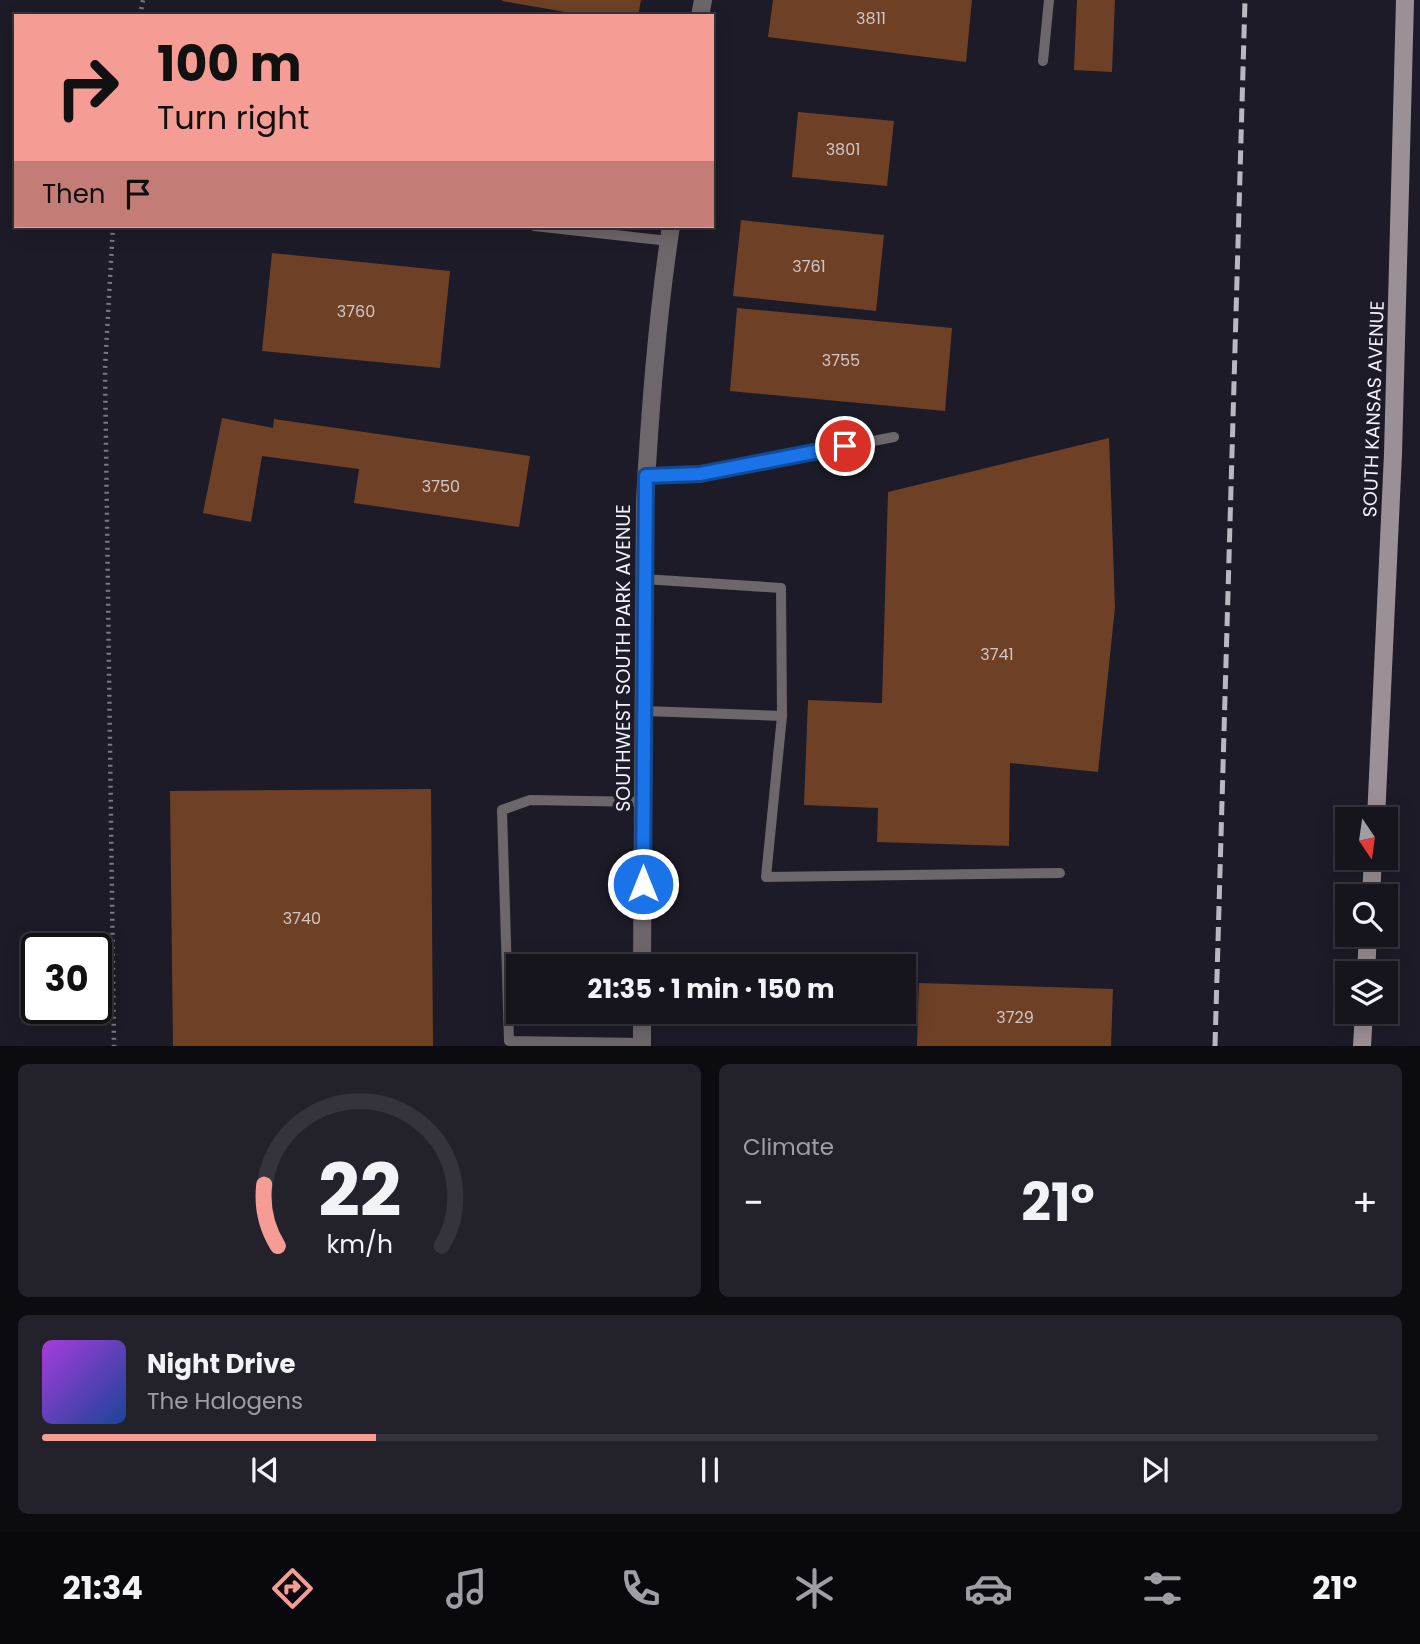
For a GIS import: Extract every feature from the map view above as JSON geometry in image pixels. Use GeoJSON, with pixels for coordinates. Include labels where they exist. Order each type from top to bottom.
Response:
{"type":"FeatureCollection","features":[{"type":"Feature","properties":{"kind":"main road","name":"SOUTH KANSAS AVENUE"},"geometry":{"type":"LineString","coordinates":[[1377,807],[1393,454],[1405,0]]}},
{"type":"Feature","properties":{"kind":"main road"},"geometry":{"type":"LineString","coordinates":[[1362,1045],[1363,1024]]}},
{"type":"Feature","properties":{"kind":"street","name":"SOUTHWEST SOUTH PARK AVENUE"},"geometry":{"type":"LineString","coordinates":[[642,954],[646,476],[655,350],[670,234]]}},
{"type":"Feature","properties":{"kind":"street"},"geometry":{"type":"LineString","coordinates":[[642,1024],[642,1044]]}},
{"type":"Feature","properties":{"kind":"lane"},"geometry":{"type":"LineString","coordinates":[[1043,61],[1049,0]]}},
{"type":"Feature","properties":{"kind":"lane"},"geometry":{"type":"LineString","coordinates":[[568,228],[670,234]]}},
{"type":"Feature","properties":{"kind":"lane"},"geometry":{"type":"LineString","coordinates":[[646,476],[700,474],[894,437]]}},
{"type":"Feature","properties":{"kind":"lane"},"geometry":{"type":"LineString","coordinates":[[644,579],[781,588],[782,716],[766,877],[1060,873]]}},
{"type":"Feature","properties":{"kind":"lane"},"geometry":{"type":"LineString","coordinates":[[644,711],[782,716]]}},
{"type":"Feature","properties":{"kind":"lane"},"geometry":{"type":"LineString","coordinates":[[642,1044],[509,1041],[502,810],[530,800],[643,802]]}},
{"type":"Feature","properties":{"kind":"path"},"geometry":{"type":"LineString","coordinates":[[113,228],[105,368],[114,1045]]}},
{"type":"Feature","properties":{"kind":"building"},"geometry":{"type":"Polygon","coordinates":[[[641,0],[638,14],[577,14],[502,1],[641,0]]]}},
{"type":"Feature","properties":{"kind":"building"},"geometry":{"type":"Polygon","coordinates":[[[773,0],[972,0],[966,62],[768,37],[773,0]]]}},
{"type":"Feature","properties":{"kind":"building"},"geometry":{"type":"Polygon","coordinates":[[[1077,0],[1115,0],[1112,72],[1074,70],[1077,0]]]}},
{"type":"Feature","properties":{"kind":"building"},"geometry":{"type":"Polygon","coordinates":[[[798,112],[894,121],[887,186],[792,177],[798,112]]]}},
{"type":"Feature","properties":{"kind":"building"},"geometry":{"type":"Polygon","coordinates":[[[741,220],[884,235],[876,311],[733,296],[741,220]]]}},
{"type":"Feature","properties":{"kind":"building"},"geometry":{"type":"Polygon","coordinates":[[[272,253],[450,271],[440,368],[262,351],[272,253]]]}},
{"type":"Feature","properties":{"kind":"building"},"geometry":{"type":"Polygon","coordinates":[[[737,308],[952,328],[945,411],[730,391],[737,308]]]}},
{"type":"Feature","properties":{"kind":"building"},"geometry":{"type":"Polygon","coordinates":[[[222,418],[273,428],[274,419],[530,456],[519,527],[354,503],[359,469],[262,456],[251,522],[203,513],[222,418]]]}},
{"type":"Feature","properties":{"kind":"building"},"geometry":{"type":"Polygon","coordinates":[[[1109,438],[1115,607],[1098,772],[1010,763],[1009,846],[877,842],[878,808],[804,805],[808,700],[882,703],[888,492],[1109,438]]]}},
{"type":"Feature","properties":{"kind":"building"},"geometry":{"type":"Polygon","coordinates":[[[431,789],[433,1046],[173,1046],[170,791],[431,789]]]}},
{"type":"Feature","properties":{"kind":"building"},"geometry":{"type":"Polygon","coordinates":[[[919,983],[1113,989],[1111,1046],[917,1046],[919,983]]]}},
{"type":"Feature","properties":{"kind":"railway"},"geometry":{"type":"LineString","coordinates":[[1215,1046],[1245,0]]}},
{"type":"Feature","properties":{"kind":"route"},"geometry":{"type":"LineString","coordinates":[[643,884],[646,476],[700,474],[845,446]]}}]}
